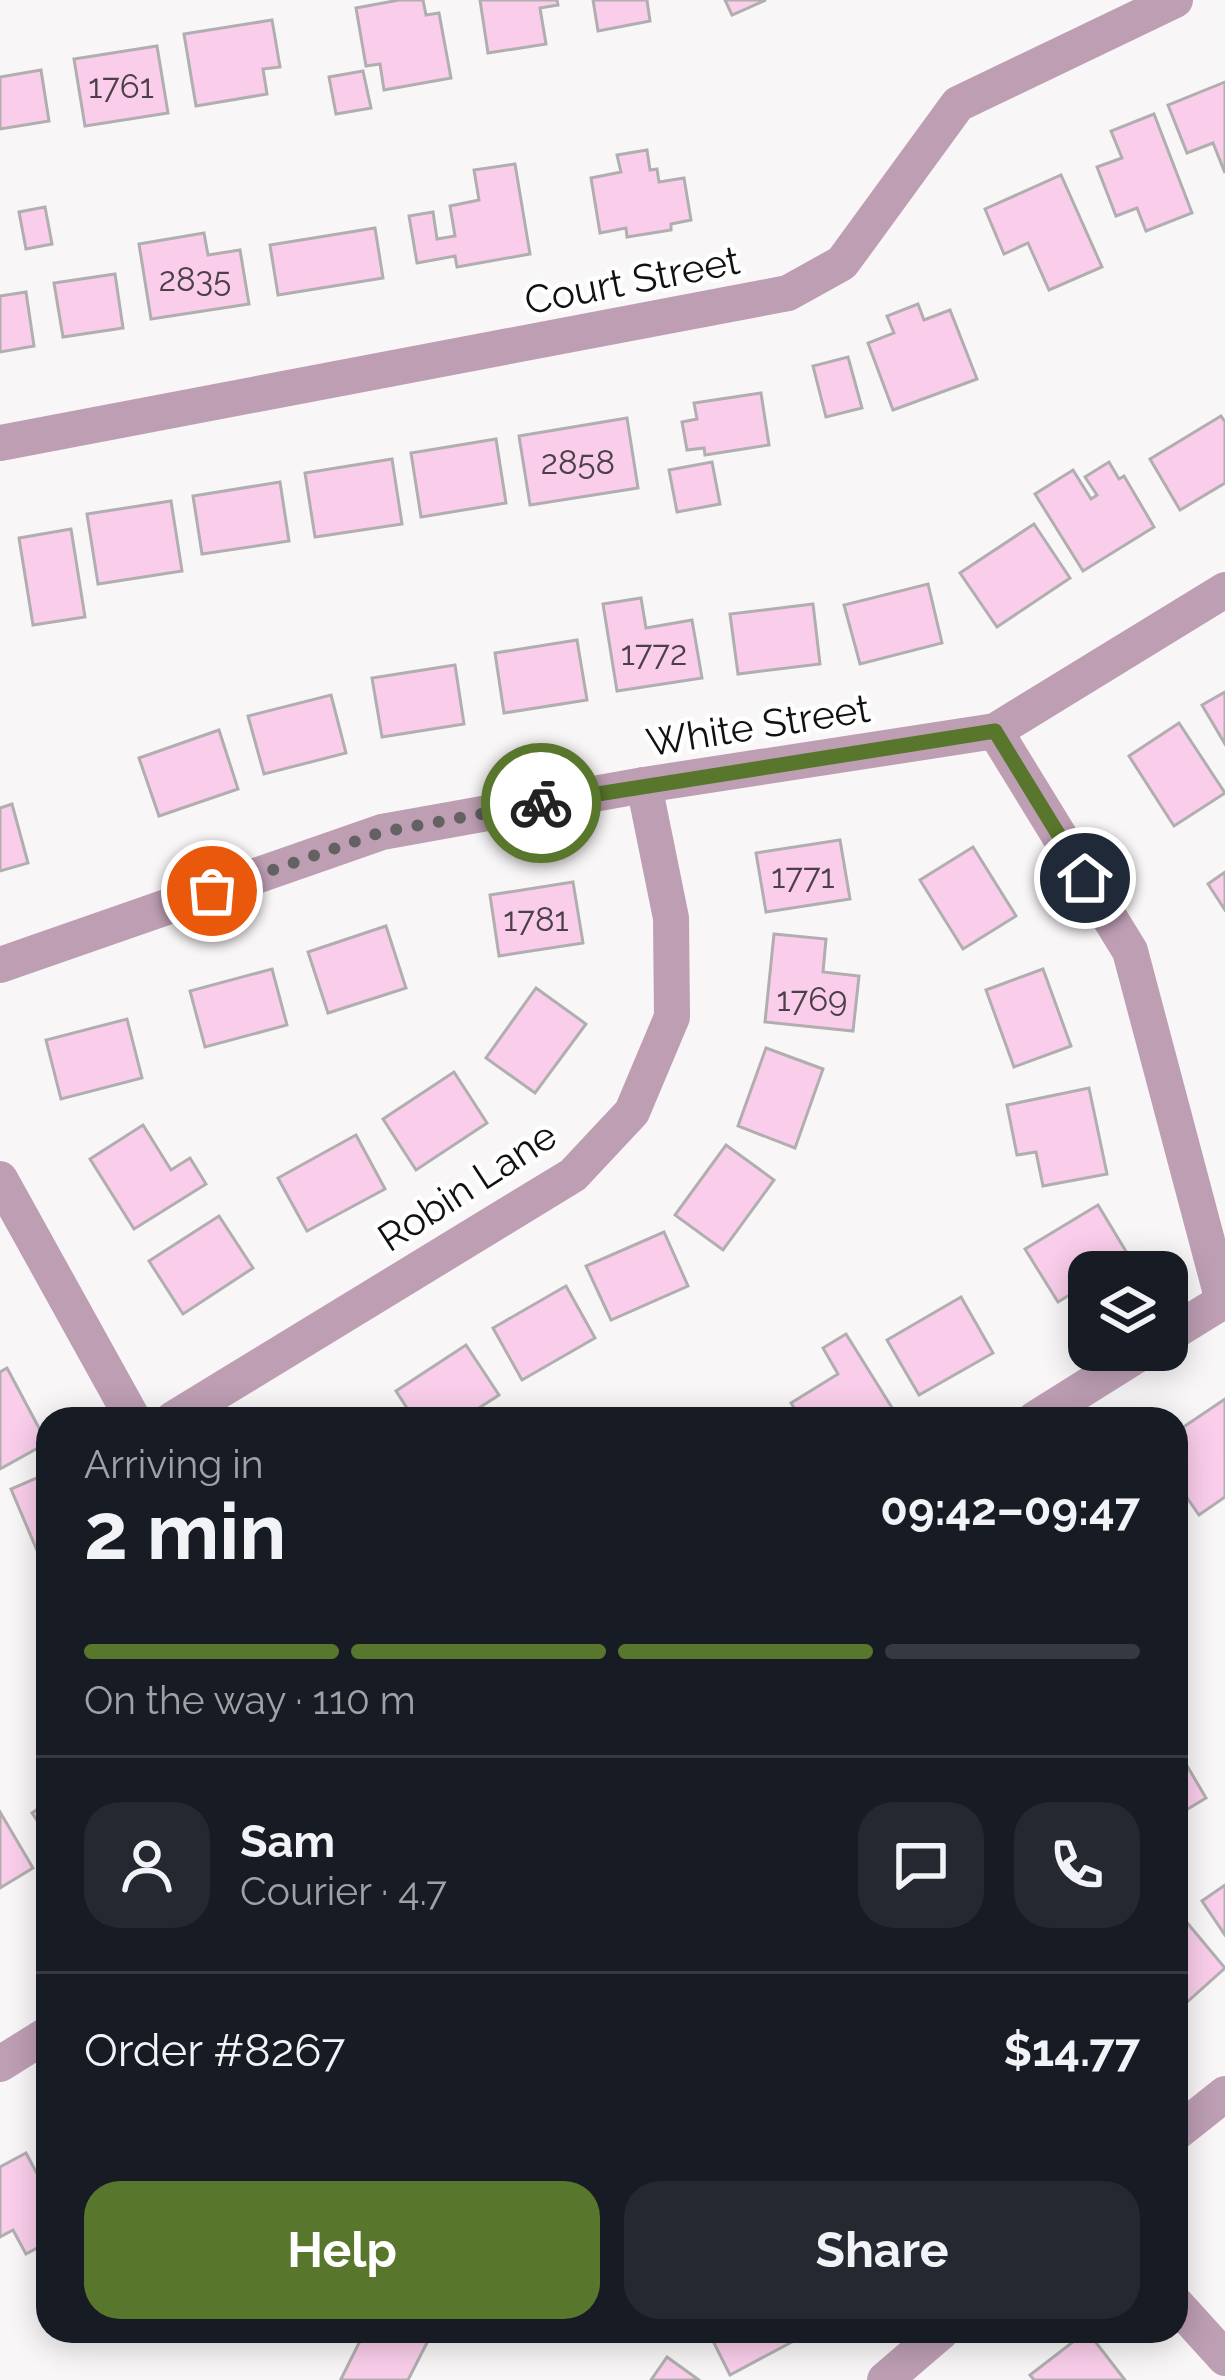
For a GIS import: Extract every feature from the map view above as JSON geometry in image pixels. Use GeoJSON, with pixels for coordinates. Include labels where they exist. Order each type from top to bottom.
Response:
{"type":"FeatureCollection","features":[{"type":"Feature","properties":{"kind":"street","name":"Court Street"},"geometry":{"type":"LineString","coordinates":[[0,442],[788,293],[842,263],[958,104],[1175,0]]}},
{"type":"Feature","properties":{"kind":"street","name":"White Street"},"geometry":{"type":"LineString","coordinates":[[0,965],[382,832],[644,785],[995,731],[1225,590]]}},
{"type":"Feature","properties":{"kind":"street"},"geometry":{"type":"LineString","coordinates":[[995,731],[1130,951],[1224,1301],[1188,1323]]}},
{"type":"Feature","properties":{"kind":"street","name":"Robin Lane"},"geometry":{"type":"LineString","coordinates":[[193,1407],[573,1174],[632,1112],[671,1018],[671,918],[644,785]]}},
{"type":"Feature","properties":{"kind":"street"},"geometry":{"type":"LineString","coordinates":[[0,1179],[126,1407]]}},
{"type":"Feature","properties":{"kind":"street"},"geometry":{"type":"LineString","coordinates":[[1054,1407],[1112,1371]]}},
{"type":"Feature","properties":{"kind":"street"},"geometry":{"type":"LineString","coordinates":[[0,2064],[36,2042]]}},
{"type":"Feature","properties":{"kind":"street"},"geometry":{"type":"LineString","coordinates":[[1188,2123],[1225,2094]]}},
{"type":"Feature","properties":{"kind":"street"},"geometry":{"type":"LineString","coordinates":[[1188,2316],[1225,2357]]}},
{"type":"Feature","properties":{"kind":"street"},"geometry":{"type":"LineString","coordinates":[[885,2380],[928,2343]]}},
{"type":"Feature","properties":{"kind":"building"},"geometry":{"type":"Polygon","coordinates":[[[423,0],[426,15],[439,13],[451,78],[384,90],[380,64],[366,66],[356,8],[423,0]]]}},
{"type":"Feature","properties":{"kind":"building"},"geometry":{"type":"Polygon","coordinates":[[[480,0],[557,0],[558,5],[540,8],[546,44],[488,53],[480,0]]]}},
{"type":"Feature","properties":{"kind":"building"},"geometry":{"type":"Polygon","coordinates":[[[593,0],[647,0],[650,21],[598,31],[593,0]]]}},
{"type":"Feature","properties":{"kind":"building"},"geometry":{"type":"Polygon","coordinates":[[[725,0],[766,0],[732,15],[725,0]]]}},
{"type":"Feature","properties":{"kind":"building"},"geometry":{"type":"Polygon","coordinates":[[[272,20],[280,67],[263,69],[267,94],[196,106],[184,34],[272,20]]]}},
{"type":"Feature","properties":{"kind":"building"},"geometry":{"type":"Polygon","coordinates":[[[157,46],[168,113],[85,126],[74,59],[157,46]]]}},
{"type":"Feature","properties":{"kind":"building"},"geometry":{"type":"Polygon","coordinates":[[[41,70],[49,121],[0,129],[0,77],[41,70]]]}},
{"type":"Feature","properties":{"kind":"building"},"geometry":{"type":"Polygon","coordinates":[[[363,71],[371,108],[336,114],[329,77],[363,71]]]}},
{"type":"Feature","properties":{"kind":"building"},"geometry":{"type":"Polygon","coordinates":[[[1225,82],[1225,173],[1213,143],[1187,153],[1168,105],[1225,82]]]}},
{"type":"Feature","properties":{"kind":"building"},"geometry":{"type":"Polygon","coordinates":[[[1154,114],[1192,213],[1146,231],[1137,208],[1116,216],[1097,167],[1122,158],[1111,131],[1154,114]]]}},
{"type":"Feature","properties":{"kind":"building"},"geometry":{"type":"Polygon","coordinates":[[[647,150],[650,170],[657,169],[659,182],[684,178],[691,220],[671,224],[671,230],[627,237],[626,228],[600,233],[591,178],[621,172],[617,155],[647,150]]]}},
{"type":"Feature","properties":{"kind":"building"},"geometry":{"type":"Polygon","coordinates":[[[515,164],[530,254],[457,267],[455,256],[417,263],[409,216],[433,212],[437,239],[455,236],[450,206],[479,200],[474,170],[515,164]]]}},
{"type":"Feature","properties":{"kind":"building"},"geometry":{"type":"Polygon","coordinates":[[[1061,175],[1102,267],[1049,290],[1028,243],[1004,254],[985,209],[1061,175]]]}},
{"type":"Feature","properties":{"kind":"building"},"geometry":{"type":"Polygon","coordinates":[[[45,207],[52,244],[26,249],[19,212],[45,207]]]}},
{"type":"Feature","properties":{"kind":"building"},"geometry":{"type":"Polygon","coordinates":[[[375,228],[383,278],[278,295],[270,245],[375,228]]]}},
{"type":"Feature","properties":{"kind":"building"},"geometry":{"type":"Polygon","coordinates":[[[204,233],[208,255],[240,250],[249,304],[151,319],[139,244],[204,233]]]}},
{"type":"Feature","properties":{"kind":"building"},"geometry":{"type":"Polygon","coordinates":[[[115,274],[123,328],[63,337],[54,283],[115,274]]]}},
{"type":"Feature","properties":{"kind":"building"},"geometry":{"type":"Polygon","coordinates":[[[26,292],[34,346],[0,352],[0,296],[26,292]]]}},
{"type":"Feature","properties":{"kind":"building"},"geometry":{"type":"Polygon","coordinates":[[[918,304],[924,320],[950,310],[977,379],[893,410],[868,343],[894,333],[887,316],[918,304]]]}},
{"type":"Feature","properties":{"kind":"building"},"geometry":{"type":"Polygon","coordinates":[[[848,357],[862,408],[826,417],[813,366],[848,357]]]}},
{"type":"Feature","properties":{"kind":"building"},"geometry":{"type":"Polygon","coordinates":[[[761,393],[769,445],[705,455],[704,448],[687,450],[682,422],[697,419],[694,403],[761,393]]]}},
{"type":"Feature","properties":{"kind":"building"},"geometry":{"type":"Polygon","coordinates":[[[1221,416],[1225,422],[1225,483],[1180,510],[1150,459],[1221,416]]]}},
{"type":"Feature","properties":{"kind":"building"},"geometry":{"type":"Polygon","coordinates":[[[627,418],[638,488],[530,505],[519,436],[627,418]]]}},
{"type":"Feature","properties":{"kind":"building"},"geometry":{"type":"Polygon","coordinates":[[[496,439],[506,503],[421,517],[411,453],[496,439]]]}},
{"type":"Feature","properties":{"kind":"building"},"geometry":{"type":"Polygon","coordinates":[[[392,459],[402,524],[315,537],[305,473],[392,459]]]}},
{"type":"Feature","properties":{"kind":"building"},"geometry":{"type":"Polygon","coordinates":[[[712,462],[720,504],[677,512],[669,470],[712,462]]]}},
{"type":"Feature","properties":{"kind":"building"},"geometry":{"type":"Polygon","coordinates":[[[1109,462],[1119,479],[1124,476],[1154,527],[1083,571],[1035,494],[1073,470],[1091,499],[1097,495],[1085,477],[1109,462]]]}},
{"type":"Feature","properties":{"kind":"building"},"geometry":{"type":"Polygon","coordinates":[[[280,482],[289,541],[202,554],[193,496],[280,482]]]}},
{"type":"Feature","properties":{"kind":"building"},"geometry":{"type":"Polygon","coordinates":[[[171,501],[182,571],[98,584],[87,514],[171,501]]]}},
{"type":"Feature","properties":{"kind":"building"},"geometry":{"type":"Polygon","coordinates":[[[1034,524],[1070,578],[997,627],[960,573],[1034,524]]]}},
{"type":"Feature","properties":{"kind":"building"},"geometry":{"type":"Polygon","coordinates":[[[71,529],[85,617],[33,625],[19,538],[71,529]]]}},
{"type":"Feature","properties":{"kind":"building"},"geometry":{"type":"Polygon","coordinates":[[[928,584],[942,643],[860,664],[844,605],[928,584]]]}},
{"type":"Feature","properties":{"kind":"building"},"geometry":{"type":"Polygon","coordinates":[[[641,598],[646,628],[692,620],[702,678],[617,691],[603,604],[641,598]]]}},
{"type":"Feature","properties":{"kind":"building"},"geometry":{"type":"Polygon","coordinates":[[[813,604],[820,664],[738,674],[730,614],[813,604]]]}},
{"type":"Feature","properties":{"kind":"building"},"geometry":{"type":"Polygon","coordinates":[[[577,640],[587,700],[504,713],[495,653],[577,640]]]}},
{"type":"Feature","properties":{"kind":"building"},"geometry":{"type":"Polygon","coordinates":[[[455,665],[464,724],[382,737],[372,678],[455,665]]]}},
{"type":"Feature","properties":{"kind":"building"},"geometry":{"type":"Polygon","coordinates":[[[1225,692],[1225,744],[1202,705],[1225,692]]]}},
{"type":"Feature","properties":{"kind":"building"},"geometry":{"type":"Polygon","coordinates":[[[331,695],[346,753],[264,774],[248,716],[331,695]]]}},
{"type":"Feature","properties":{"kind":"building"},"geometry":{"type":"Polygon","coordinates":[[[1179,723],[1225,793],[1174,826],[1129,756],[1179,723]]]}},
{"type":"Feature","properties":{"kind":"building"},"geometry":{"type":"Polygon","coordinates":[[[219,730],[238,789],[159,816],[139,758],[219,730]]]}},
{"type":"Feature","properties":{"kind":"building"},"geometry":{"type":"Polygon","coordinates":[[[12,804],[28,863],[0,871],[0,808],[12,804]]]}},
{"type":"Feature","properties":{"kind":"building"},"geometry":{"type":"Polygon","coordinates":[[[840,840],[850,899],[766,912],[756,853],[840,840]]]}},
{"type":"Feature","properties":{"kind":"building"},"geometry":{"type":"Polygon","coordinates":[[[973,847],[1016,916],[963,949],[920,880],[973,847]]]}},
{"type":"Feature","properties":{"kind":"building"},"geometry":{"type":"Polygon","coordinates":[[[1225,872],[1225,910],[1208,884],[1225,872]]]}},
{"type":"Feature","properties":{"kind":"building"},"geometry":{"type":"Polygon","coordinates":[[[573,882],[583,943],[499,956],[490,895],[573,882]]]}},
{"type":"Feature","properties":{"kind":"building"},"geometry":{"type":"Polygon","coordinates":[[[386,926],[406,988],[328,1013],[308,952],[386,926]]]}},
{"type":"Feature","properties":{"kind":"building"},"geometry":{"type":"Polygon","coordinates":[[[774,934],[826,939],[823,972],[859,976],[853,1031],[765,1022],[774,934]]]}},
{"type":"Feature","properties":{"kind":"building"},"geometry":{"type":"Polygon","coordinates":[[[272,969],[287,1025],[205,1047],[190,991],[272,969]]]}},
{"type":"Feature","properties":{"kind":"building"},"geometry":{"type":"Polygon","coordinates":[[[1043,969],[1071,1046],[1014,1067],[986,990],[1043,969]]]}},
{"type":"Feature","properties":{"kind":"building"},"geometry":{"type":"Polygon","coordinates":[[[536,988],[586,1024],[535,1093],[486,1058],[536,988]]]}},
{"type":"Feature","properties":{"kind":"building"},"geometry":{"type":"Polygon","coordinates":[[[127,1019],[142,1078],[61,1099],[46,1040],[127,1019]]]}},
{"type":"Feature","properties":{"kind":"building"},"geometry":{"type":"Polygon","coordinates":[[[766,1048],[823,1069],[795,1148],[738,1126],[766,1048]]]}},
{"type":"Feature","properties":{"kind":"building"},"geometry":{"type":"Polygon","coordinates":[[[454,1072],[487,1123],[416,1170],[383,1119],[454,1072]]]}},
{"type":"Feature","properties":{"kind":"building"},"geometry":{"type":"Polygon","coordinates":[[[1089,1088],[1107,1174],[1043,1186],[1036,1152],[1017,1155],[1007,1105],[1089,1088]]]}},
{"type":"Feature","properties":{"kind":"building"},"geometry":{"type":"Polygon","coordinates":[[[143,1125],[171,1170],[190,1158],[206,1184],[134,1229],[90,1159],[143,1125]]]}},
{"type":"Feature","properties":{"kind":"building"},"geometry":{"type":"Polygon","coordinates":[[[356,1135],[385,1189],[307,1231],[278,1178],[356,1135]]]}},
{"type":"Feature","properties":{"kind":"building"},"geometry":{"type":"Polygon","coordinates":[[[726,1145],[774,1180],[723,1250],[675,1215],[726,1145]]]}},
{"type":"Feature","properties":{"kind":"building"},"geometry":{"type":"Polygon","coordinates":[[[1098,1205],[1126,1251],[1068,1251],[1068,1296],[1058,1302],[1025,1249],[1098,1205]]]}},
{"type":"Feature","properties":{"kind":"building"},"geometry":{"type":"Polygon","coordinates":[[[219,1216],[253,1268],[183,1314],[149,1261],[219,1216]]]}},
{"type":"Feature","properties":{"kind":"building"},"geometry":{"type":"Polygon","coordinates":[[[664,1232],[688,1286],[611,1320],[586,1266],[664,1232]]]}},
{"type":"Feature","properties":{"kind":"building"},"geometry":{"type":"Polygon","coordinates":[[[566,1286],[595,1338],[522,1380],[493,1328],[566,1286]]]}},
{"type":"Feature","properties":{"kind":"building"},"geometry":{"type":"Polygon","coordinates":[[[961,1297],[993,1353],[919,1395],[887,1340],[961,1297]]]}},
{"type":"Feature","properties":{"kind":"building"},"geometry":{"type":"Polygon","coordinates":[[[846,1334],[892,1407],[794,1407],[791,1403],[838,1374],[823,1348],[846,1334]]]}},
{"type":"Feature","properties":{"kind":"building"},"geometry":{"type":"Polygon","coordinates":[[[466,1345],[499,1395],[480,1407],[406,1407],[396,1391],[466,1345]]]}},
{"type":"Feature","properties":{"kind":"building"},"geometry":{"type":"Polygon","coordinates":[[[7,1368],[36,1422],[36,1449],[0,1469],[0,1372],[7,1368]]]}},
{"type":"Feature","properties":{"kind":"building"},"geometry":{"type":"Polygon","coordinates":[[[1225,1399],[1225,1497],[1199,1515],[1188,1499],[1188,1424],[1225,1399]]]}},
{"type":"Feature","properties":{"kind":"building"},"geometry":{"type":"Polygon","coordinates":[[[36,1478],[36,1548],[11,1489],[36,1478]]]}},
{"type":"Feature","properties":{"kind":"building"},"geometry":{"type":"Polygon","coordinates":[[[1188,1767],[1206,1798],[1188,1809],[1188,1767]]]}},
{"type":"Feature","properties":{"kind":"building"},"geometry":{"type":"Polygon","coordinates":[[[0,1812],[33,1868],[0,1888],[0,1812]]]}},
{"type":"Feature","properties":{"kind":"building"},"geometry":{"type":"Polygon","coordinates":[[[1225,1885],[1225,1935],[1202,1901],[1225,1885]]]}},
{"type":"Feature","properties":{"kind":"building"},"geometry":{"type":"Polygon","coordinates":[[[1188,1924],[1225,1968],[1188,2001],[1188,1924]]]}},
{"type":"Feature","properties":{"kind":"building"},"geometry":{"type":"Polygon","coordinates":[[[26,2153],[36,2172],[36,2249],[26,2254],[13,2230],[0,2237],[0,2167],[26,2153]]]}},
{"type":"Feature","properties":{"kind":"building"},"geometry":{"type":"Polygon","coordinates":[[[359,2343],[427,2343],[408,2380],[341,2379],[359,2343]]]}},
{"type":"Feature","properties":{"kind":"building"},"geometry":{"type":"Polygon","coordinates":[[[714,2343],[790,2343],[730,2375],[714,2343]]]}},
{"type":"Feature","properties":{"kind":"building"},"geometry":{"type":"Polygon","coordinates":[[[1071,2343],[1096,2343],[1125,2380],[1034,2380],[1030,2375],[1071,2343]]]}},
{"type":"Feature","properties":{"kind":"building"},"geometry":{"type":"Polygon","coordinates":[[[667,2357],[699,2380],[651,2380],[667,2357]]]}},
{"type":"Feature","properties":{"kind":"way so far"},"geometry":{"type":"LineString","coordinates":[[212,891],[382,832],[541,803]]}},
{"type":"Feature","properties":{"kind":"route"},"geometry":{"type":"LineString","coordinates":[[541,803],[995,731],[1085,878]]}}]}
